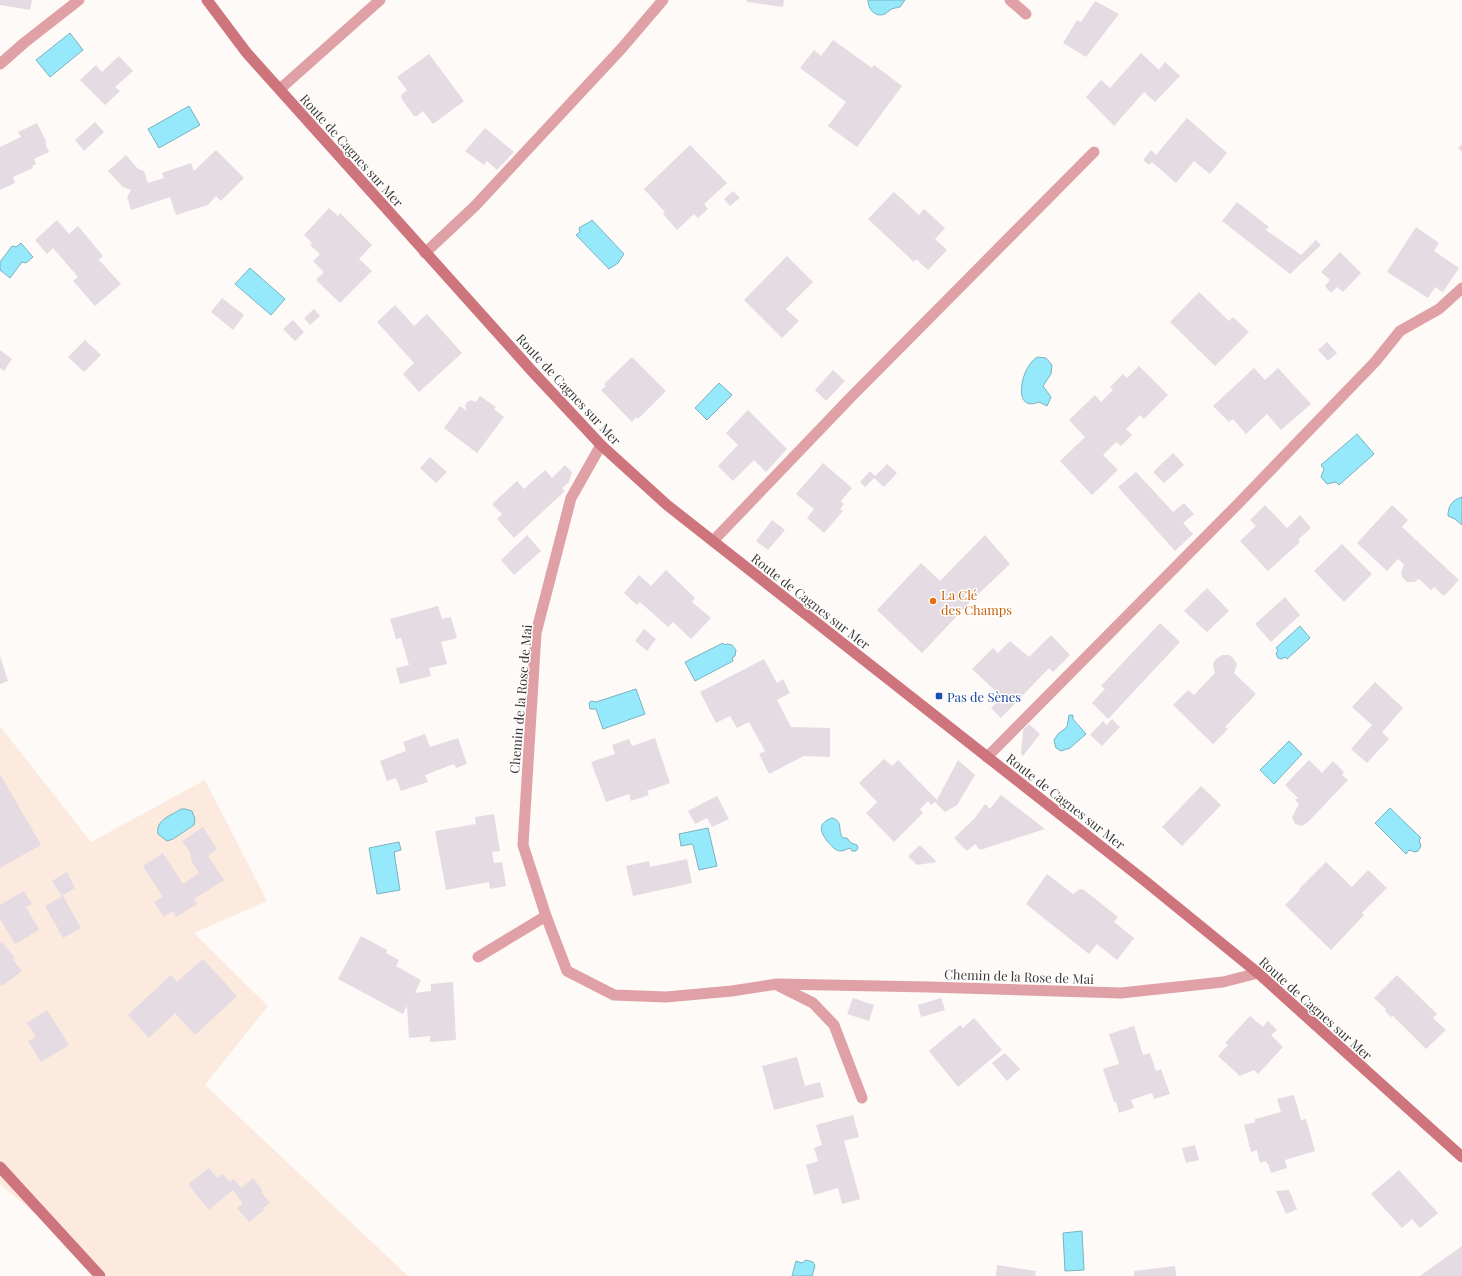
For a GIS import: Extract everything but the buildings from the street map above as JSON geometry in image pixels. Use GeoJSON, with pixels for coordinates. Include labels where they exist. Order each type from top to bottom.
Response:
{"type":"FeatureCollection","features":[{"type":"Feature","properties":{"kind":"main road","name":"Route de Cagnes sur Mer"},"geometry":{"type":"LineString","coordinates":[[207,0],[246,52],[525,364],[601,445],[667,505],[1145,881],[1258,973],[1462,1157]]}},
{"type":"Feature","properties":{"kind":"main road"},"geometry":{"type":"LineString","coordinates":[[0,1167],[100,1276]]}},
{"type":"Feature","properties":{"kind":"street"},"geometry":{"type":"LineString","coordinates":[[0,64],[24,43],[79,0]]}},
{"type":"Feature","properties":{"kind":"street"},"geometry":{"type":"LineString","coordinates":[[280,89],[380,0]]}},
{"type":"Feature","properties":{"kind":"street"},"geometry":{"type":"LineString","coordinates":[[426,253],[486,194],[622,48],[663,0]]}},
{"type":"Feature","properties":{"kind":"street"},"geometry":{"type":"LineString","coordinates":[[1010,0],[1026,14]]}},
{"type":"Feature","properties":{"kind":"street"},"geometry":{"type":"LineString","coordinates":[[713,541],[852,396],[1094,152]]}},
{"type":"Feature","properties":{"kind":"street"},"geometry":{"type":"LineString","coordinates":[[987,757],[1256,486],[1375,362],[1400,331],[1439,309],[1462,288]]}},
{"type":"Feature","properties":{"kind":"street","name":"Chemin de la Rose de Mai"},"geometry":{"type":"LineString","coordinates":[[601,445],[571,498],[536,633],[523,845],[546,916],[567,971],[614,995],[666,997],[732,991],[777,984],[1121,993],[1223,982],[1258,973]]}},
{"type":"Feature","properties":{"kind":"street"},"geometry":{"type":"LineString","coordinates":[[478,957],[546,916]]}},
{"type":"Feature","properties":{"kind":"street"},"geometry":{"type":"LineString","coordinates":[[777,984],[813,1002],[834,1025],[862,1098]]}},
{"type":"Feature","properties":{"kind":"shaded area"},"geometry":{"type":"Polygon","coordinates":[[[0,726],[91,842],[205,780],[267,901],[194,933],[268,1006],[205,1085],[408,1276],[108,1276],[0,1184],[0,726]]]}},
{"type":"Feature","properties":{"kind":"water"},"geometry":{"type":"Polygon","coordinates":[[[868,0],[905,0],[900,7],[889,10],[885,14],[878,15],[875,14],[869,7],[868,0]]]}},
{"type":"Feature","properties":{"kind":"water"},"geometry":{"type":"Polygon","coordinates":[[[70,33],[83,50],[50,77],[36,60],[70,33]]]}},
{"type":"Feature","properties":{"kind":"water"},"geometry":{"type":"Polygon","coordinates":[[[189,106],[200,125],[159,148],[148,129],[189,106]]]}},
{"type":"Feature","properties":{"kind":"water"},"geometry":{"type":"Polygon","coordinates":[[[592,220],[624,254],[618,263],[609,269],[576,235],[580,232],[579,228],[592,220]]]}},
{"type":"Feature","properties":{"kind":"water"},"geometry":{"type":"Polygon","coordinates":[[[21,243],[33,257],[26,263],[22,262],[10,278],[0,270],[0,262],[12,246],[16,247],[21,243]]]}},
{"type":"Feature","properties":{"kind":"water"},"geometry":{"type":"Polygon","coordinates":[[[250,268],[285,299],[271,315],[235,284],[250,268]]]}},
{"type":"Feature","properties":{"kind":"water"},"geometry":{"type":"Polygon","coordinates":[[[1038,357],[1046,358],[1052,365],[1051,374],[1043,386],[1051,397],[1047,406],[1039,402],[1030,404],[1024,401],[1022,395],[1022,386],[1027,368],[1032,361],[1038,357]]]}},
{"type":"Feature","properties":{"kind":"water"},"geometry":{"type":"Polygon","coordinates":[[[719,383],[732,395],[707,420],[695,408],[719,383]]]}},
{"type":"Feature","properties":{"kind":"water"},"geometry":{"type":"Polygon","coordinates":[[[1357,434],[1374,454],[1339,485],[1336,482],[1327,484],[1321,477],[1324,469],[1321,465],[1357,434]]]}},
{"type":"Feature","properties":{"kind":"water"},"geometry":{"type":"Polygon","coordinates":[[[1462,497],[1462,525],[1455,519],[1448,516],[1451,504],[1462,497]]]}},
{"type":"Feature","properties":{"kind":"water"},"geometry":{"type":"Polygon","coordinates":[[[1300,626],[1310,638],[1287,659],[1285,657],[1282,659],[1278,658],[1276,654],[1278,650],[1276,648],[1300,626]]]}},
{"type":"Feature","properties":{"kind":"water"},"geometry":{"type":"Polygon","coordinates":[[[723,643],[725,645],[732,645],[736,650],[735,656],[732,658],[733,661],[695,681],[685,662],[723,643]]]}},
{"type":"Feature","properties":{"kind":"water"},"geometry":{"type":"Polygon","coordinates":[[[636,689],[645,714],[603,729],[596,709],[590,709],[589,703],[591,701],[596,702],[636,689]]]}},
{"type":"Feature","properties":{"kind":"water"},"geometry":{"type":"Polygon","coordinates":[[[1069,715],[1073,715],[1073,719],[1086,734],[1070,748],[1061,751],[1056,748],[1054,740],[1058,734],[1067,727],[1069,715]]]}},
{"type":"Feature","properties":{"kind":"water"},"geometry":{"type":"Polygon","coordinates":[[[1289,741],[1302,754],[1274,784],[1260,770],[1289,741]]]}},
{"type":"Feature","properties":{"kind":"water"},"geometry":{"type":"Polygon","coordinates":[[[1390,808],[1421,838],[1419,840],[1421,846],[1418,851],[1415,852],[1409,850],[1406,854],[1375,823],[1390,808]]]}},
{"type":"Feature","properties":{"kind":"water"},"geometry":{"type":"Polygon","coordinates":[[[181,809],[192,811],[195,819],[194,825],[173,839],[167,841],[158,834],[159,825],[165,818],[181,809]]]}},
{"type":"Feature","properties":{"kind":"water"},"geometry":{"type":"Polygon","coordinates":[[[832,818],[838,821],[843,838],[847,838],[851,843],[857,845],[858,848],[856,851],[852,851],[850,848],[839,851],[825,838],[821,828],[822,825],[824,822],[832,818]]]}},
{"type":"Feature","properties":{"kind":"water"},"geometry":{"type":"Polygon","coordinates":[[[708,828],[717,866],[699,870],[693,845],[681,846],[679,834],[708,828]]]}},
{"type":"Feature","properties":{"kind":"water"},"geometry":{"type":"Polygon","coordinates":[[[399,842],[401,850],[394,852],[400,890],[377,894],[369,848],[399,842]]]}},
{"type":"Feature","properties":{"kind":"water"},"geometry":{"type":"Polygon","coordinates":[[[1082,1231],[1084,1270],[1065,1271],[1063,1233],[1082,1231]]]}},
{"type":"Feature","properties":{"kind":"water"},"geometry":{"type":"Polygon","coordinates":[[[806,1260],[813,1262],[815,1266],[812,1276],[792,1276],[796,1261],[802,1263],[806,1260]]]}},
{"type":"Feature","properties":{"kind":"place","name":"La Clé des Champs"},"geometry":{"type":"Point","coordinates":[933,601]}},
{"type":"Feature","properties":{"kind":"place","name":"Pas de Sènes"},"geometry":{"type":"Point","coordinates":[939,696]}}]}
